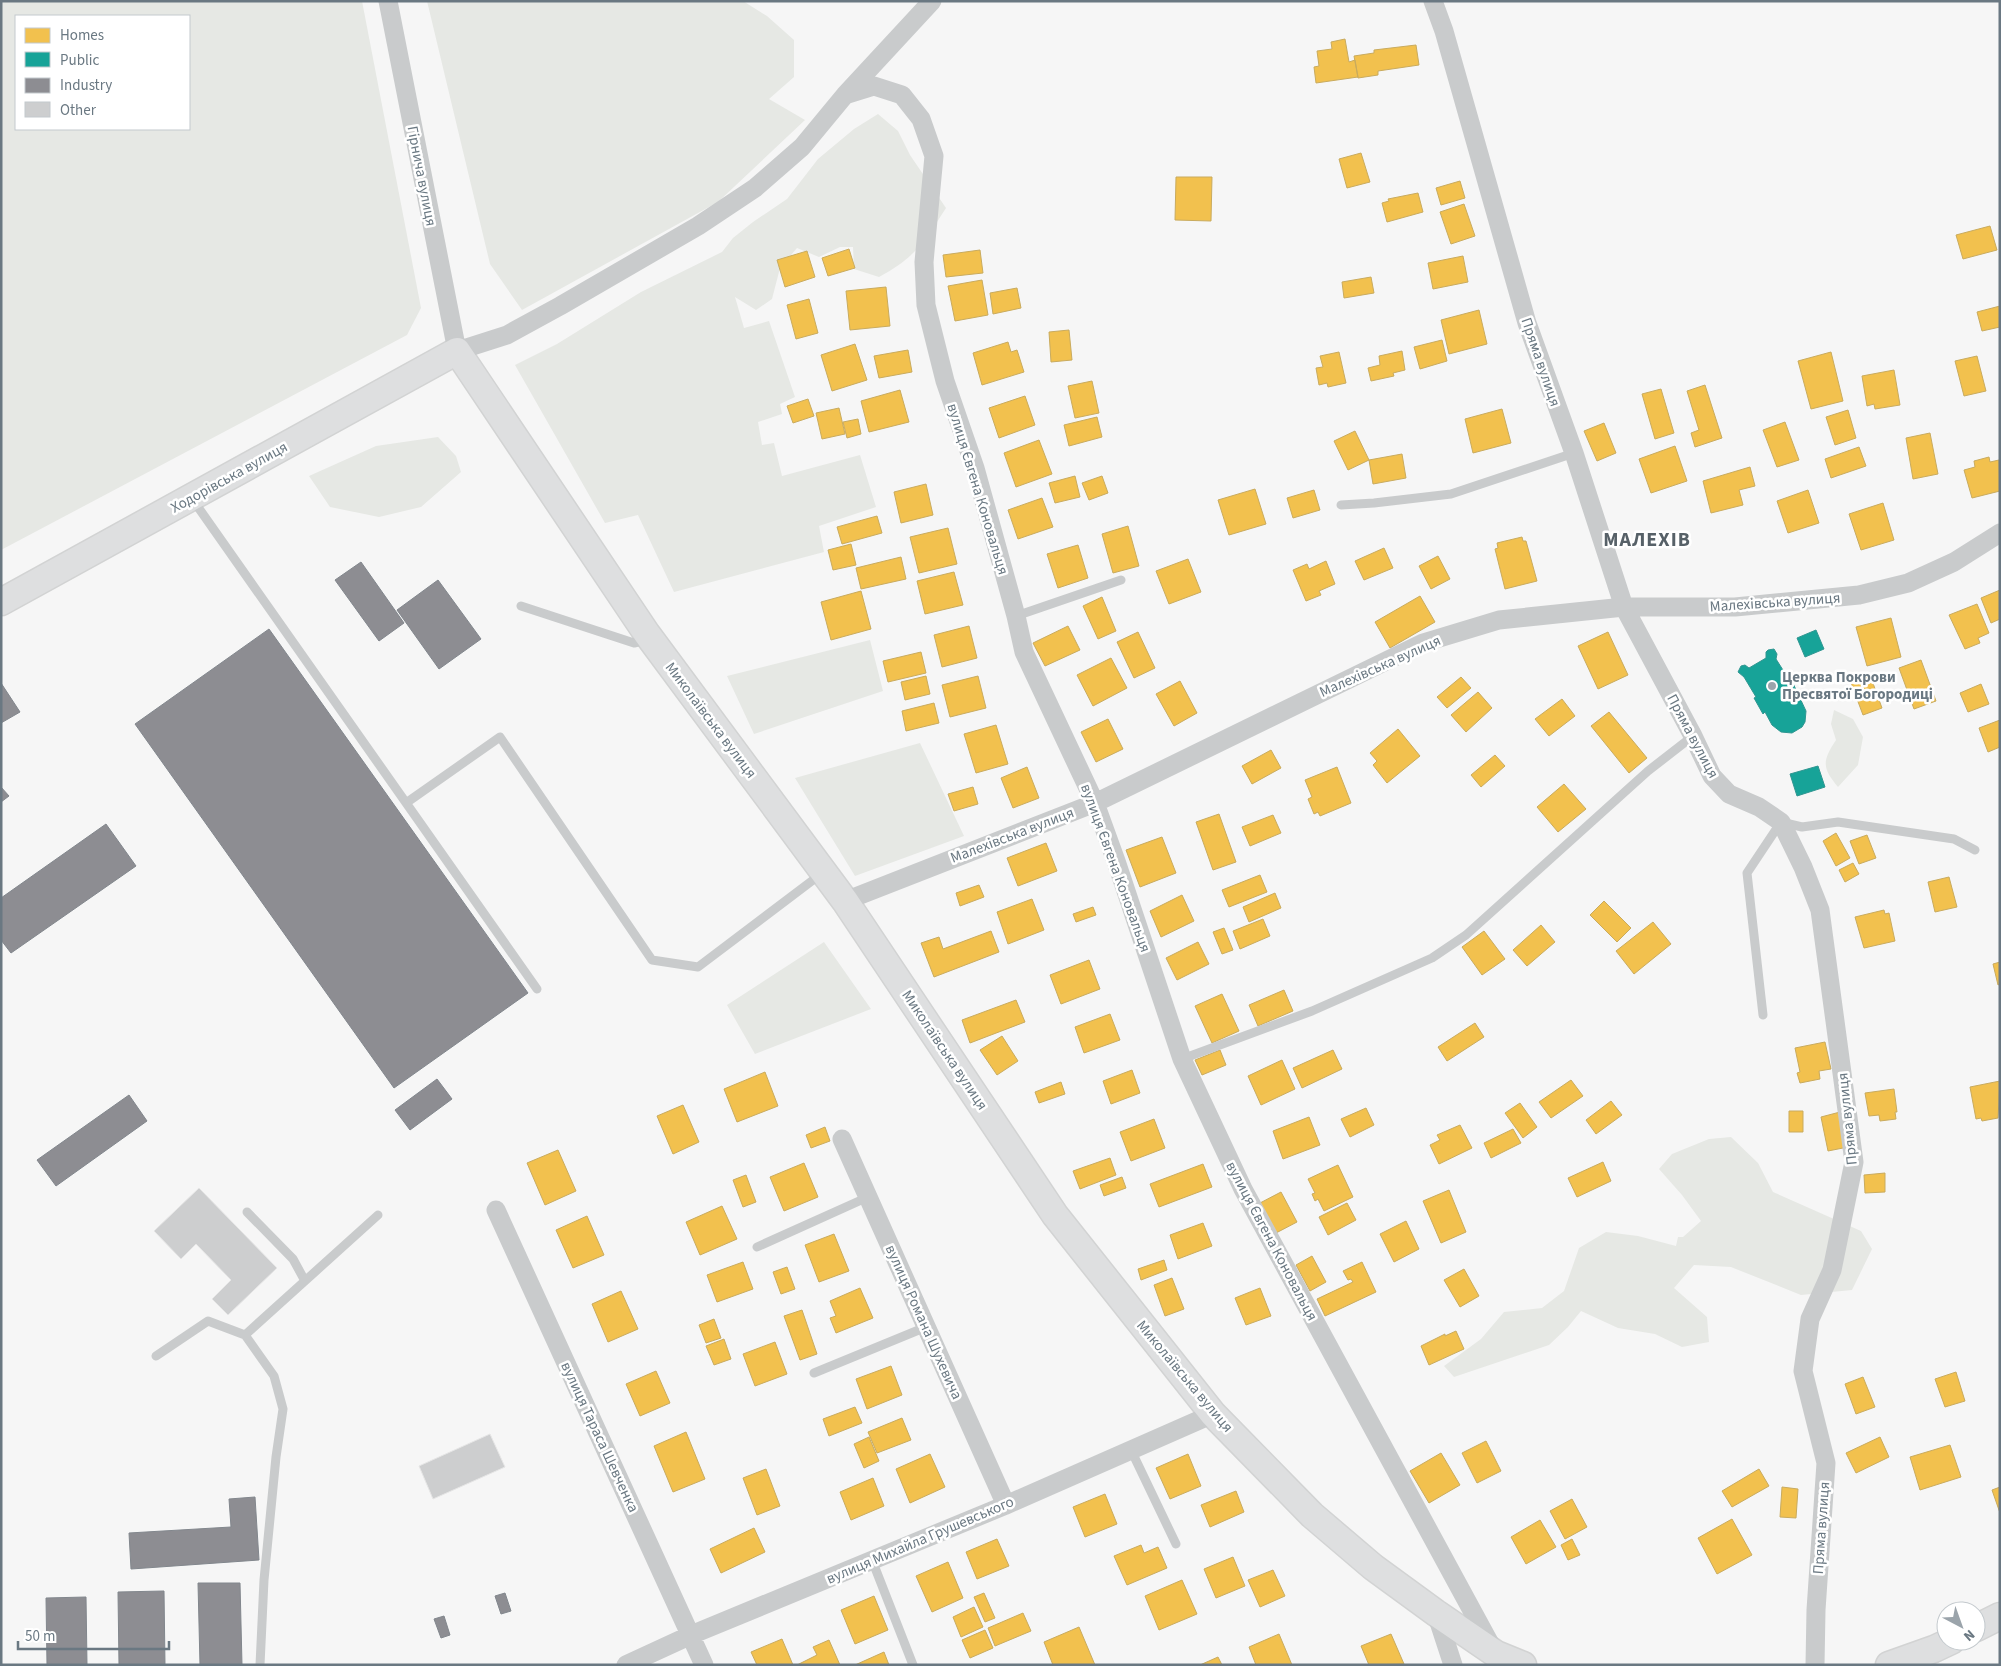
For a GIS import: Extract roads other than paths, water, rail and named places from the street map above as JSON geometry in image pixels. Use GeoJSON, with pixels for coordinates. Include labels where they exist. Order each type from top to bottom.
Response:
{"type":"FeatureCollection","features":[{"type":"Feature","properties":{"kind":"main road","name":"Ходорівська вулиця"},"geometry":{"type":"LineString","coordinates":[[1,602],[457,351]]}},
{"type":"Feature","properties":{"kind":"main road","name":"Миколаївська вулиця"},"geometry":{"type":"LineString","coordinates":[[457,351],[650,639],[845,901],[1055,1215],[1213,1414],[1312,1515],[1373,1566],[1436,1613],[1496,1654],[1523,1665]]}},
{"type":"Feature","properties":{"kind":"main road"},"geometry":{"type":"LineString","coordinates":[[1986,1623],[2000,1616]]}},
{"type":"Feature","properties":{"kind":"main road"},"geometry":{"type":"LineString","coordinates":[[1889,1665],[1936,1648]]}},
{"type":"Feature","properties":{"kind":"street","name":"Гірнича вулиця"},"geometry":{"type":"LineString","coordinates":[[388,1],[457,351]]}},
{"type":"Feature","properties":{"kind":"street"},"geometry":{"type":"LineString","coordinates":[[457,351],[507,335],[706,221],[755,188],[802,147],[846,95],[932,1]]}},
{"type":"Feature","properties":{"kind":"street","name":"Пряма вулиця"},"geometry":{"type":"LineString","coordinates":[[1433,2],[1446,41],[1527,323],[1574,453],[1624,607],[1693,736],[1712,776],[1729,794],[1759,807],[1781,822],[1803,867],[1820,910],[1854,1162],[1832,1270],[1810,1318],[1803,1370],[1826,1463],[1816,1610],[1815,1665]]}},
{"type":"Feature","properties":{"kind":"street","name":"вулиця Євгена Коновальця"},"geometry":{"type":"LineString","coordinates":[[846,95],[874,86],[902,95],[921,119],[934,156],[924,262],[926,305],[945,381],[975,468],[1016,616],[1024,652],[1095,803],[1182,1059],[1242,1188],[1496,1654]]}},
{"type":"Feature","properties":{"kind":"street","name":"Малехівська вулиця"},"geometry":{"type":"LineString","coordinates":[[845,901],[1095,803],[1423,643],[1499,620],[1624,607],[1735,607],[1859,595],[1908,583],[1954,562],[2000,534]]}},
{"type":"Feature","properties":{"kind":"street","name":"вулиця Романа Шухевича"},"geometry":{"type":"LineString","coordinates":[[842,1140],[1006,1504]]}},
{"type":"Feature","properties":{"kind":"street","name":"вулиця Тараса Шевченка"},"geometry":{"type":"LineString","coordinates":[[496,1210],[704,1665]]}},
{"type":"Feature","properties":{"kind":"street","name":"вулиця Михайла Грушевського"},"geometry":{"type":"LineString","coordinates":[[626,1665],[691,1635],[1006,1504],[1213,1414]]}},
{"type":"Feature","properties":{"kind":"street"},"geometry":{"type":"LineString","coordinates":[[1436,1613],[1453,1665]]}},
{"type":"Feature","properties":{"kind":"lane"},"geometry":{"type":"LineString","coordinates":[[1341,505],[1451,494],[1574,453]]}},
{"type":"Feature","properties":{"kind":"lane"},"geometry":{"type":"LineString","coordinates":[[192,497],[537,989]]}},
{"type":"Feature","properties":{"kind":"lane"},"geometry":{"type":"LineString","coordinates":[[1016,616],[1121,580]]}},
{"type":"Feature","properties":{"kind":"lane"},"geometry":{"type":"LineString","coordinates":[[521,606],[634,643],[650,639]]}},
{"type":"Feature","properties":{"kind":"lane"},"geometry":{"type":"LineString","coordinates":[[1182,1059],[1312,1011],[1432,958],[1466,935],[1539,867],[1648,771],[1693,736]]}},
{"type":"Feature","properties":{"kind":"lane"},"geometry":{"type":"LineString","coordinates":[[406,803],[500,737],[652,960],[698,967],[824,872]]}},
{"type":"Feature","properties":{"kind":"lane"},"geometry":{"type":"LineString","coordinates":[[1763,1015],[1747,873],[1781,822],[1802,827],[1838,822],[1954,839],[1976,850]]}},
{"type":"Feature","properties":{"kind":"lane"},"geometry":{"type":"LineString","coordinates":[[756,1247],[868,1197]]}},
{"type":"Feature","properties":{"kind":"lane"},"geometry":{"type":"LineString","coordinates":[[247,1212],[294,1259],[305,1281]]}},
{"type":"Feature","properties":{"kind":"lane"},"geometry":{"type":"LineString","coordinates":[[245,1335],[378,1215]]}},
{"type":"Feature","properties":{"kind":"lane"},"geometry":{"type":"LineString","coordinates":[[156,1356],[208,1321],[245,1335],[274,1376],[284,1409],[276,1457],[264,1580],[260,1665]]}},
{"type":"Feature","properties":{"kind":"lane"},"geometry":{"type":"LineString","coordinates":[[814,1373],[926,1327]]}},
{"type":"Feature","properties":{"kind":"lane"},"geometry":{"type":"LineString","coordinates":[[1131,1450],[1176,1544]]}},
{"type":"Feature","properties":{"kind":"lane"},"geometry":{"type":"LineString","coordinates":[[872,1560],[913,1665]]}},
{"type":"Feature","properties":{"kind":"place","name":"Церква Покрови Пресвятої Богородиці"},"geometry":{"type":"Point","coordinates":[1772,686]}},
{"type":"Feature","properties":{"kind":"district","name":"МАЛЕХІВ"},"geometry":{"type":"Point","coordinates":[1647,539]}}]}
